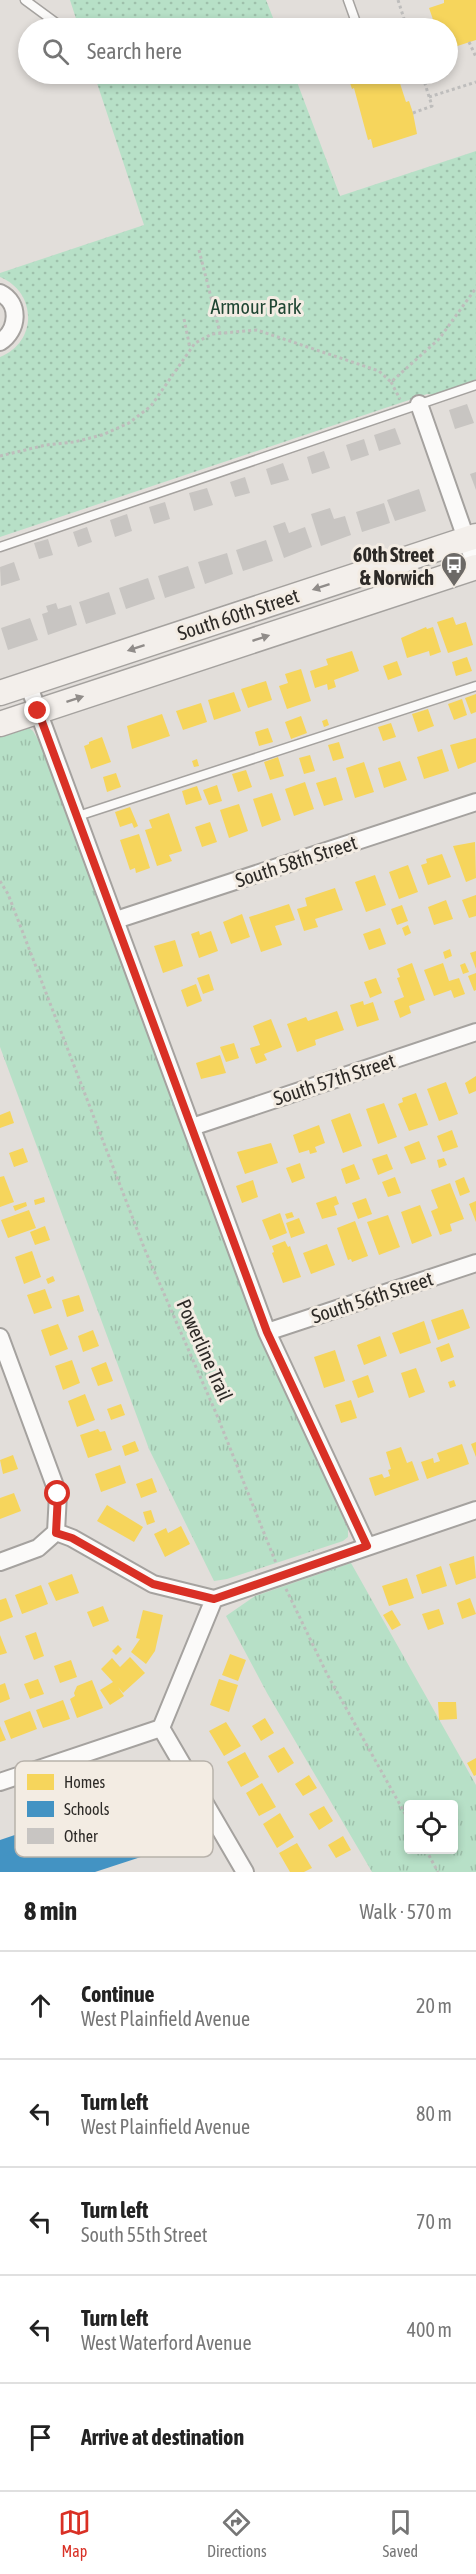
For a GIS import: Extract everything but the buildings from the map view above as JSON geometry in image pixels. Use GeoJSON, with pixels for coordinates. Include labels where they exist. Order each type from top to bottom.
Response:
{"type":"FeatureCollection","features":[{"type":"Feature","properties":{"kind":"main road","name":"South 60th Street"},"geometry":{"type":"LineString","coordinates":[[0,693],[471,537]]}},
{"type":"Feature","properties":{"kind":"main road","name":"South 60th Street"},"geometry":{"type":"LineString","coordinates":[[0,724],[476,567]]}},
{"type":"Feature","properties":{"kind":"street"},"geometry":{"type":"LineString","coordinates":[[0,293],[11,303],[15,320],[12,331],[0,342]]}},
{"type":"Feature","properties":{"kind":"street"},"geometry":{"type":"LineString","coordinates":[[411,406],[471,537],[476,567]]}},
{"type":"Feature","properties":{"kind":"street"},"geometry":{"type":"LineString","coordinates":[[28,684],[267,1332],[367,1546]]}},
{"type":"Feature","properties":{"kind":"street","name":"South 58th Street"},"geometry":{"type":"LineString","coordinates":[[116,920],[476,802]]}},
{"type":"Feature","properties":{"kind":"street","name":"South 57th Street"},"geometry":{"type":"LineString","coordinates":[[192,1127],[476,1032]]}},
{"type":"Feature","properties":{"kind":"street","name":"South 56th Street"},"geometry":{"type":"LineString","coordinates":[[267,1332],[476,1263]]}},
{"type":"Feature","properties":{"kind":"street"},"geometry":{"type":"LineString","coordinates":[[0,1337],[3,1356],[58,1494],[56,1533],[38,1548],[0,1562]]}},
{"type":"Feature","properties":{"kind":"street"},"geometry":{"type":"LineString","coordinates":[[56,1533],[72,1538],[153,1584],[214,1599],[476,1510]]}},
{"type":"Feature","properties":{"kind":"street"},"geometry":{"type":"LineString","coordinates":[[63,1761],[161,1728],[214,1599]]}},
{"type":"Feature","properties":{"kind":"street"},"geometry":{"type":"LineString","coordinates":[[161,1728],[180,1761]]}},
{"type":"Feature","properties":{"kind":"street"},"geometry":{"type":"LineString","coordinates":[[0,1782],[15,1777]]}},
{"type":"Feature","properties":{"kind":"street"},"geometry":{"type":"LineString","coordinates":[[213,1818],[244,1872]]}},
{"type":"Feature","properties":{"kind":"lane"},"geometry":{"type":"LineString","coordinates":[[25,0],[49,18]]}},
{"type":"Feature","properties":{"kind":"lane"},"geometry":{"type":"LineString","coordinates":[[348,0],[354,18]]}},
{"type":"Feature","properties":{"kind":"lane"},"geometry":{"type":"LineString","coordinates":[[0,547],[476,385]]}},
{"type":"Feature","properties":{"kind":"lane"},"geometry":{"type":"LineString","coordinates":[[78,816],[476,686]]}},
{"type":"Feature","properties":{"kind":"path"},"geometry":{"type":"LineString","coordinates":[[398,0],[404,18]]}},
{"type":"Feature","properties":{"kind":"path"},"geometry":{"type":"LineString","coordinates":[[469,42],[476,57]]}},
{"type":"Feature","properties":{"kind":"path"},"geometry":{"type":"LineString","coordinates":[[429,97],[476,82]]}},
{"type":"Feature","properties":{"kind":"path"},"geometry":{"type":"LineString","coordinates":[[413,112],[432,106],[425,84]]}},
{"type":"Feature","properties":{"kind":"path"},"geometry":{"type":"LineString","coordinates":[[199,250],[220,333]]}},
{"type":"Feature","properties":{"kind":"path"},"geometry":{"type":"LineString","coordinates":[[391,382],[439,339],[476,288]]}},
{"type":"Feature","properties":{"kind":"path"},"geometry":{"type":"LineString","coordinates":[[184,319],[190,348]]}},
{"type":"Feature","properties":{"kind":"path"},"geometry":{"type":"LineString","coordinates":[[0,456],[102,435],[129,423],[151,406],[195,343],[220,333],[257,330],[379,371],[411,406]]}},
{"type":"Feature","properties":{"kind":"path","name":"Powerline Trail"},"geometry":{"type":"LineString","coordinates":[[0,881],[8,894],[145,1250],[216,1413],[296,1614],[404,1812]]}},
{"type":"Feature","properties":{"kind":"path"},"geometry":{"type":"LineString","coordinates":[[428,1854],[438,1872]]}},
{"type":"Feature","properties":{"kind":"green space"},"geometry":{"type":"Polygon","coordinates":[[[70,0],[266,0],[273,18],[76,18],[70,0]]]}},
{"type":"Feature","properties":{"kind":"green space","name":"Armour Park"},"geometry":{"type":"Polygon","coordinates":[[[97,84],[298,84],[340,196],[476,151],[476,382],[436,395],[427,394],[0,537],[0,357],[12,350],[21,340],[28,317],[21,294],[12,284],[0,277],[0,273],[144,225],[97,84]]]}},
{"type":"Feature","properties":{"kind":"green space"},"geometry":{"type":"Polygon","coordinates":[[[25,725],[33,731],[44,750],[249,1310],[348,1529],[348,1537],[343,1541],[227,1579],[214,1581],[149,1449],[0,1047],[0,735],[25,725]]]}},
{"type":"Feature","properties":{"kind":"green space"},"geometry":{"type":"Polygon","coordinates":[[[351,1563],[476,1785],[476,1872],[372,1872],[267,1693],[226,1616],[255,1596],[351,1563]]]}},
{"type":"Feature","properties":{"kind":"place","name":"60th Street & Norwich"},"geometry":{"type":"Point","coordinates":[454,588]}},
{"type":"Feature","properties":{"kind":"route"},"geometry":{"type":"LineString","coordinates":[[38,711],[267,1332],[367,1546],[214,1599],[153,1584],[72,1538],[56,1533],[58,1494]]}}]}
